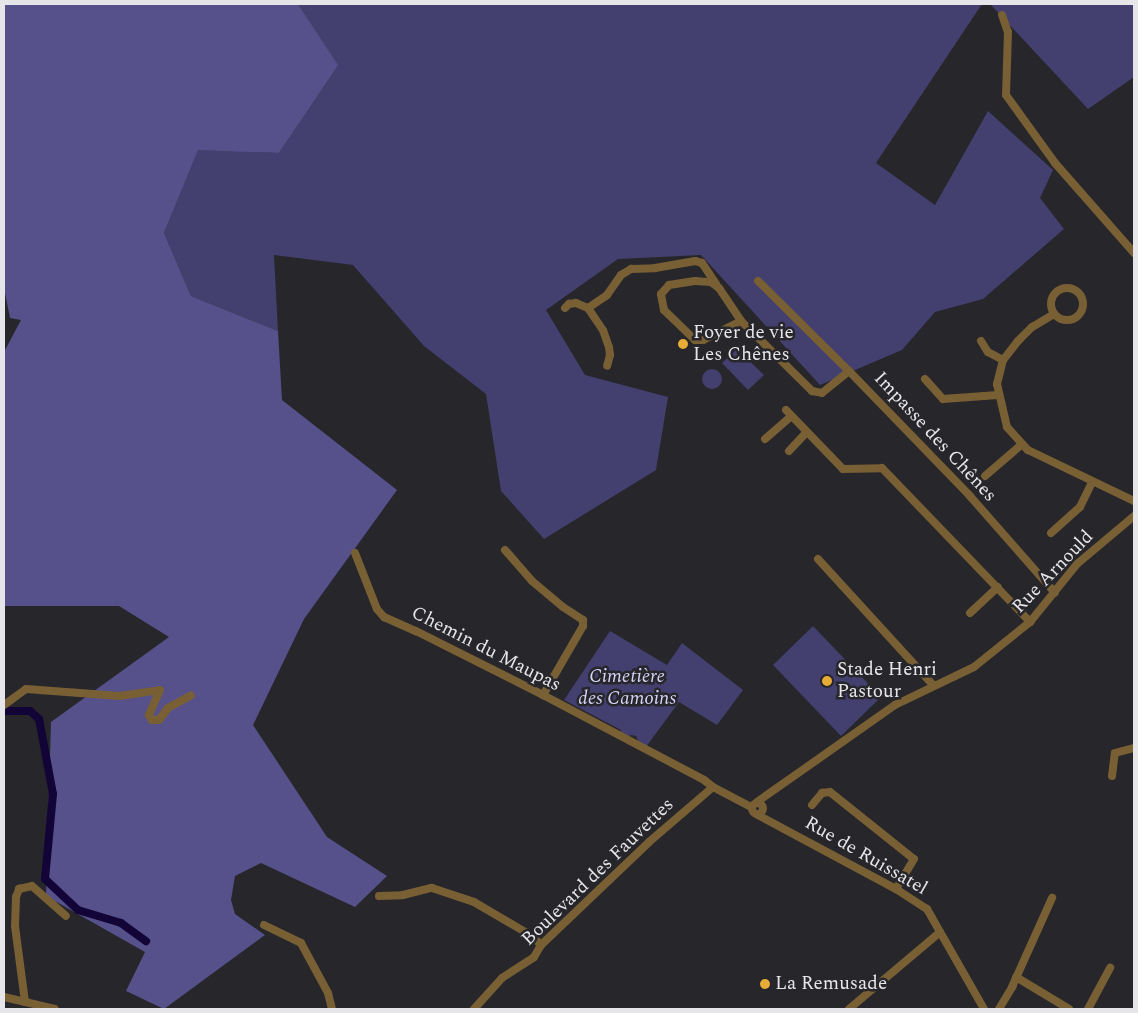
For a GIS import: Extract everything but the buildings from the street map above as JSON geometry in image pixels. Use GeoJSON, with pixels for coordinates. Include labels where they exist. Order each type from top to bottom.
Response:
{"type":"FeatureCollection","features":[{"type":"Feature","properties":{"kind":"street"},"geometry":{"type":"LineString","coordinates":[[1002,15],[1008,32],[1006,95],[1055,163],[1134,253]]}},
{"type":"Feature","properties":{"kind":"street"},"geometry":{"type":"LineString","coordinates":[[588,308],[607,295],[621,275],[632,269],[655,268],[695,261],[702,263],[719,288],[741,321],[703,340],[695,340],[664,310],[661,294],[668,286],[705,280],[719,288]]}},
{"type":"Feature","properties":{"kind":"street"},"geometry":{"type":"LineString","coordinates":[[758,281],[849,371]]}},
{"type":"Feature","properties":{"kind":"street"},"geometry":{"type":"LineString","coordinates":[[1071,288],[1080,295],[1083,306],[1078,316],[1074,319],[1063,320],[1054,314],[1051,309],[1052,297],[1060,290],[1071,288]]}},
{"type":"Feature","properties":{"kind":"street"},"geometry":{"type":"LineString","coordinates":[[565,308],[569,304],[576,303],[588,308],[603,330],[609,348],[610,360],[607,366]]}},
{"type":"Feature","properties":{"kind":"street"},"geometry":{"type":"LineString","coordinates":[[1054,314],[1032,327],[1003,360],[999,373],[998,395],[1007,427],[1021,445],[1134,502]]}},
{"type":"Feature","properties":{"kind":"street","name":"Impasse des Chênes"},"geometry":{"type":"LineString","coordinates":[[741,321],[812,391],[817,393],[828,389],[849,371],[969,495],[1055,593]]}},
{"type":"Feature","properties":{"kind":"street"},"geometry":{"type":"LineString","coordinates":[[981,341],[988,352],[1003,360]]}},
{"type":"Feature","properties":{"kind":"street"},"geometry":{"type":"LineString","coordinates":[[925,379],[943,399],[998,395]]}},
{"type":"Feature","properties":{"kind":"street"},"geometry":{"type":"LineString","coordinates":[[765,439],[789,413],[843,469],[882,468],[1030,622]]}},
{"type":"Feature","properties":{"kind":"street"},"geometry":{"type":"LineString","coordinates":[[789,451],[807,432]]}},
{"type":"Feature","properties":{"kind":"street"},"geometry":{"type":"LineString","coordinates":[[985,476],[1021,445]]}},
{"type":"Feature","properties":{"kind":"street"},"geometry":{"type":"LineString","coordinates":[[1050,532],[1080,507],[1092,482]]}},
{"type":"Feature","properties":{"kind":"street","name":"Rue Arnould"},"geometry":{"type":"LineString","coordinates":[[757,808],[768,795],[895,705],[933,685],[974,667],[1030,622],[1078,564],[1134,516]]}},
{"type":"Feature","properties":{"kind":"street"},"geometry":{"type":"LineString","coordinates":[[505,550],[532,580],[563,607],[583,620],[584,626],[543,695]]}},
{"type":"Feature","properties":{"kind":"street","name":"Chemin du Maupas"},"geometry":{"type":"LineString","coordinates":[[355,554],[376,609],[384,617],[416,630],[543,695],[713,787]]}},
{"type":"Feature","properties":{"kind":"street"},"geometry":{"type":"LineString","coordinates":[[818,559],[933,685]]}},
{"type":"Feature","properties":{"kind":"street"},"geometry":{"type":"LineString","coordinates":[[970,613],[998,587]]}},
{"type":"Feature","properties":{"kind":"street"},"geometry":{"type":"LineString","coordinates":[[4,705],[26,689],[120,696],[160,690],[149,715],[152,720],[159,720],[168,708],[191,695]]}},
{"type":"Feature","properties":{"kind":"street"},"geometry":{"type":"LineString","coordinates":[[1112,776],[1115,753],[1134,748]]}},
{"type":"Feature","properties":{"kind":"street"},"geometry":{"type":"LineString","coordinates":[[713,787],[757,808]]}},
{"type":"Feature","properties":{"kind":"street","name":"Boulevard des Fauvettes"},"geometry":{"type":"LineString","coordinates":[[474,1009],[502,978],[534,956],[541,945],[653,838],[713,787]]}},
{"type":"Feature","properties":{"kind":"street"},"geometry":{"type":"LineString","coordinates":[[812,805],[822,793],[830,792],[914,859],[896,889]]}},
{"type":"Feature","properties":{"kind":"street","name":"Rue de Ruissatel"},"geometry":{"type":"LineString","coordinates":[[757,808],[766,818],[896,889],[927,909],[984,1009]]}},
{"type":"Feature","properties":{"kind":"street"},"geometry":{"type":"LineString","coordinates":[[25,1002],[15,926],[16,898],[19,889],[32,886],[66,916]]}},
{"type":"Feature","properties":{"kind":"street"},"geometry":{"type":"LineString","coordinates":[[379,896],[403,896],[432,888],[483,907],[532,936],[541,945]]}},
{"type":"Feature","properties":{"kind":"street"},"geometry":{"type":"LineString","coordinates":[[999,1009],[1016,977],[1052,898]]}},
{"type":"Feature","properties":{"kind":"street"},"geometry":{"type":"LineString","coordinates":[[264,925],[301,943],[328,993],[332,1009]]}},
{"type":"Feature","properties":{"kind":"street"},"geometry":{"type":"LineString","coordinates":[[849,1009],[940,932]]}},
{"type":"Feature","properties":{"kind":"street"},"geometry":{"type":"LineString","coordinates":[[1088,1009],[1110,968]]}},
{"type":"Feature","properties":{"kind":"street"},"geometry":{"type":"LineString","coordinates":[[1016,977],[1069,1009]]}},
{"type":"Feature","properties":{"kind":"street"},"geometry":{"type":"LineString","coordinates":[[4,997],[55,1009]]}},
{"type":"Feature","properties":{"kind":"green space"},"geometry":{"type":"Polygon","coordinates":[[[298,4],[982,4],[876,163],[935,205],[988,111],[1053,170],[1040,198],[1064,229],[983,299],[935,312],[902,350],[820,385],[701,255],[618,259],[546,310],[585,375],[668,397],[656,470],[544,539],[501,491],[486,394],[424,346],[353,265],[274,255],[278,331],[191,296],[164,233],[198,149],[279,153],[337,65],[298,4]]]}},
{"type":"Feature","properties":{"kind":"green space"},"geometry":{"type":"Polygon","coordinates":[[[990,4],[1134,4],[1134,77],[1088,109],[990,4]]]}},
{"type":"Feature","properties":{"kind":"green space"},"geometry":{"type":"Polygon","coordinates":[[[737,349],[764,375],[748,390],[722,363],[737,349]]]}},
{"type":"Feature","properties":{"kind":"green space"},"geometry":{"type":"Polygon","coordinates":[[[712,369],[719,372],[722,379],[719,386],[712,389],[705,386],[702,379],[705,372],[712,369]]]}},
{"type":"Feature","properties":{"kind":"green space","name":"Stade Henri Pastour"},"geometry":{"type":"Polygon","coordinates":[[[813,626],[881,697],[841,736],[773,665],[813,626]]]}},
{"type":"Feature","properties":{"kind":"green space","name":"Cimetière des Camoins"},"geometry":{"type":"Polygon","coordinates":[[[610,631],[667,665],[682,643],[743,690],[717,725],[679,702],[646,747],[639,743],[636,736],[631,735],[627,737],[620,733],[621,730],[564,700],[610,631]]]}},
{"type":"Feature","properties":{"kind":"shaded area"},"geometry":{"type":"Polygon","coordinates":[[[4,4],[298,4],[338,65],[279,153],[198,150],[164,233],[191,296],[278,331],[282,400],[397,490],[304,619],[253,725],[327,837],[387,876],[355,907],[261,863],[235,876],[231,900],[235,914],[265,935],[164,1009],[126,991],[145,952],[46,896],[51,722],[169,637],[119,606],[4,606],[4,352],[21,320],[10,318],[4,288],[4,4]]]}},
{"type":"Feature","properties":{"kind":"waterway"},"geometry":{"type":"LineString","coordinates":[[4,711],[30,711],[39,719],[53,794],[45,879],[78,910],[121,923],[146,941]]}},
{"type":"Feature","properties":{"kind":"place","name":"Foyer de vie Les Chênes"},"geometry":{"type":"Point","coordinates":[683,344]}},
{"type":"Feature","properties":{"kind":"place","name":"Stade Henri Pastour"},"geometry":{"type":"Point","coordinates":[827,681]}},
{"type":"Feature","properties":{"kind":"place","name":"La Remusade"},"geometry":{"type":"Point","coordinates":[765,984]}}]}
